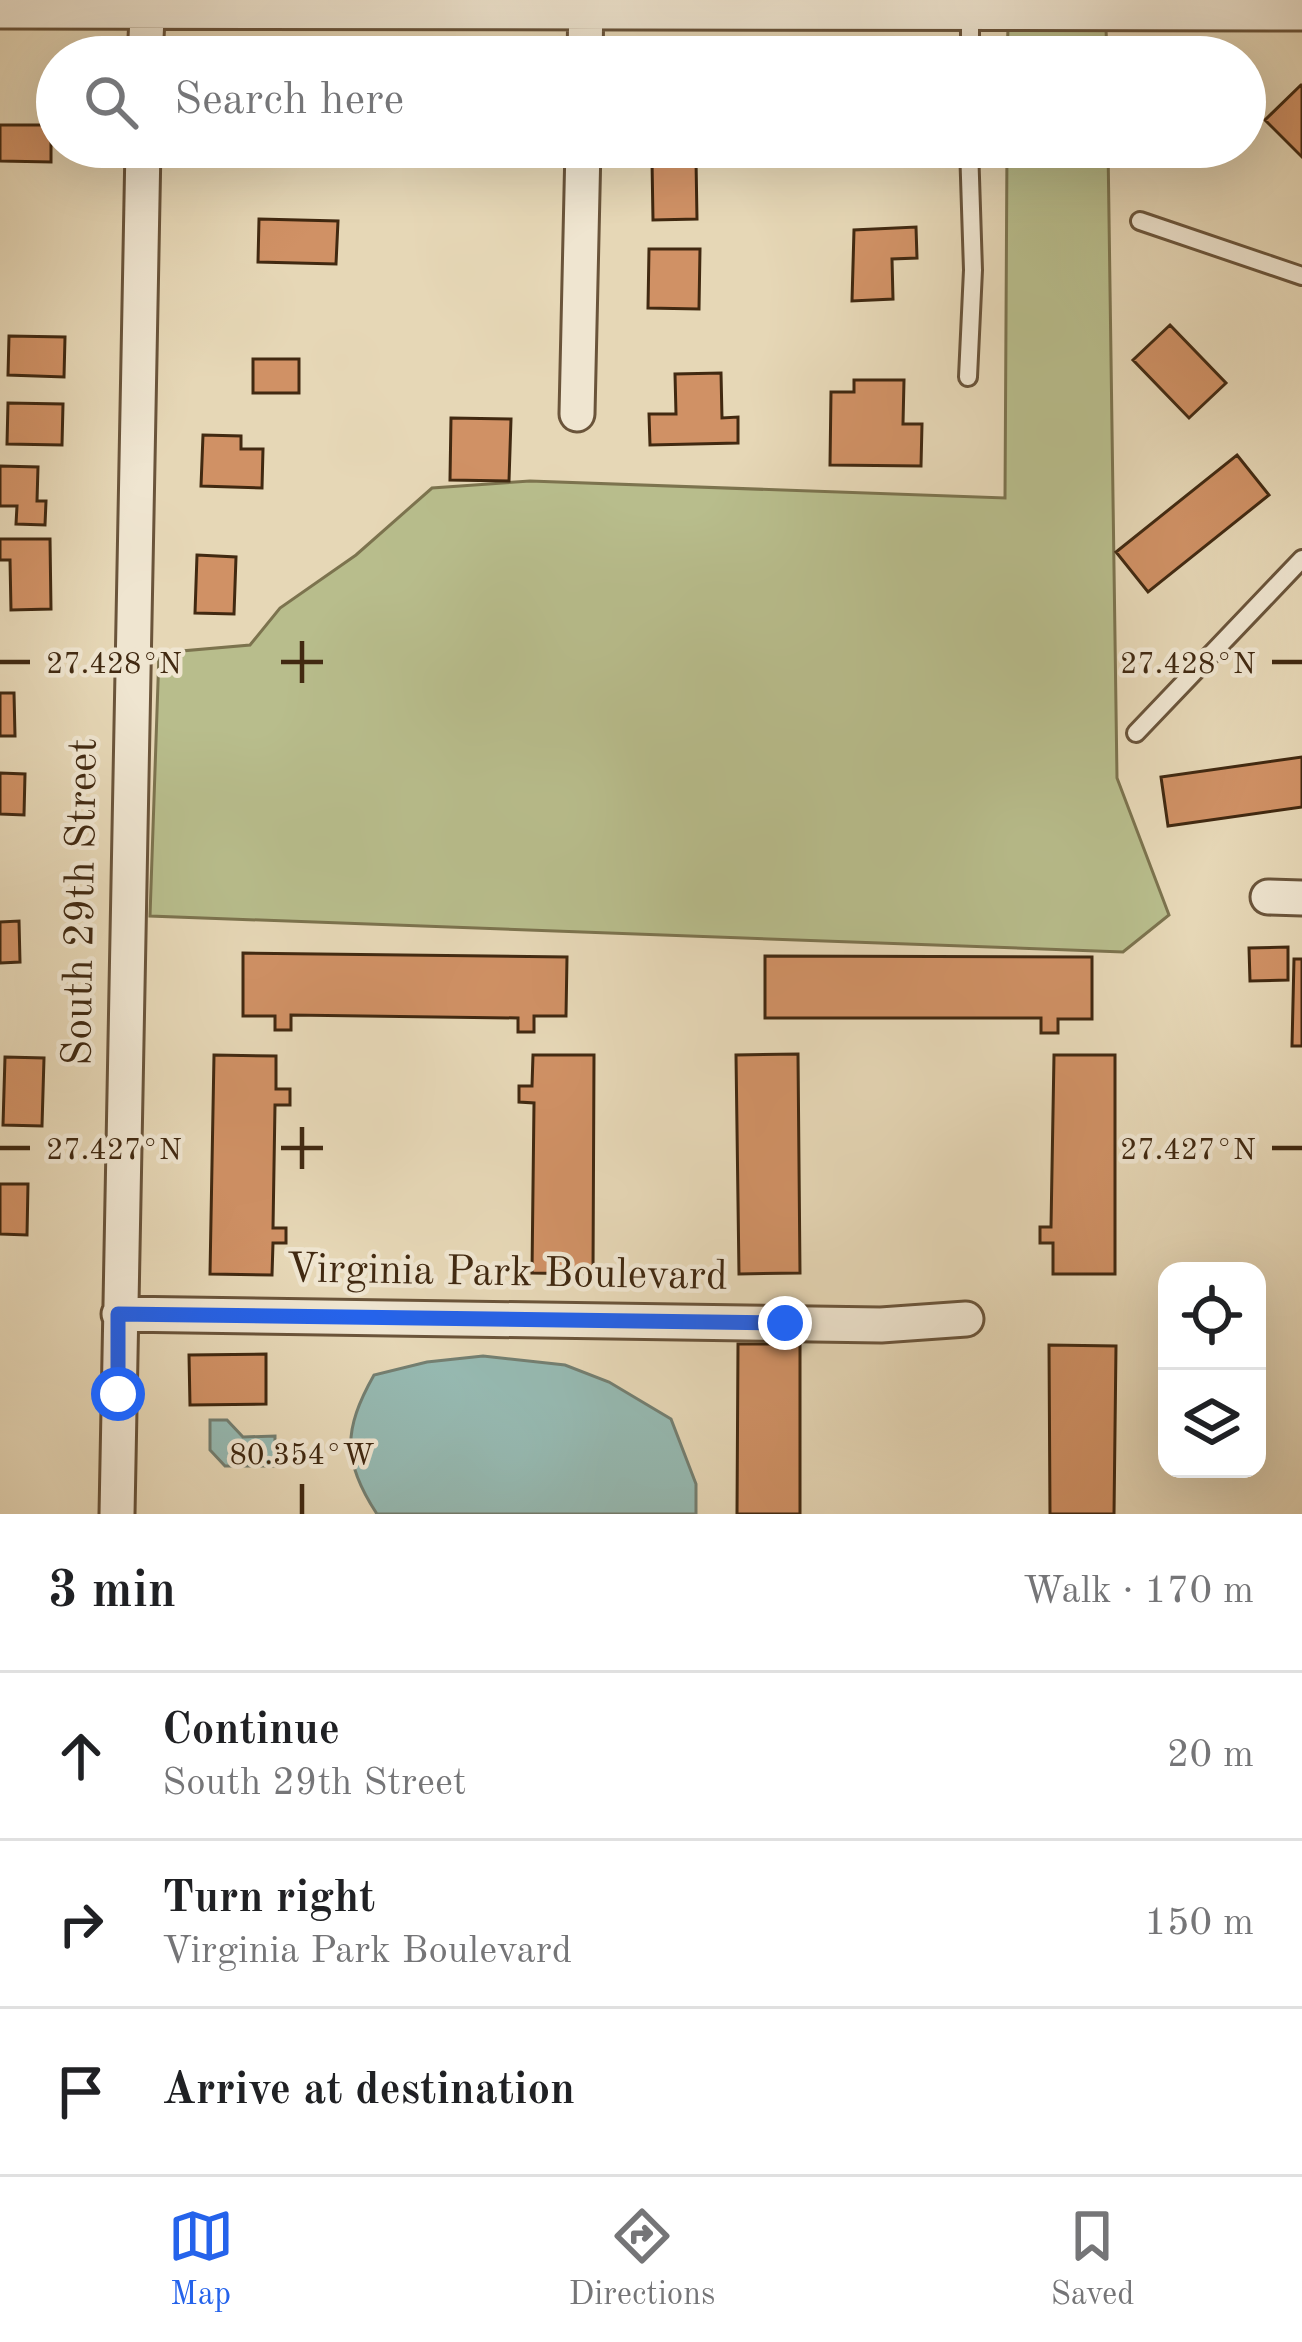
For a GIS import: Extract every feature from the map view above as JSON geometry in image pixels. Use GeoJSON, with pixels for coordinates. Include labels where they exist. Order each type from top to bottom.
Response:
{"type":"FeatureCollection","features":[{"type":"Feature","properties":{"kind":"street"},"geometry":{"type":"LineString","coordinates":[[146,36],[147,6]]}},
{"type":"Feature","properties":{"kind":"street"},"geometry":{"type":"LineString","coordinates":[[0,11],[147,6],[970,11],[1029,6],[1302,13]]}},
{"type":"Feature","properties":{"kind":"street"},"geometry":{"type":"LineString","coordinates":[[585,36],[586,6]]}},
{"type":"Feature","properties":{"kind":"street","name":"South 29th Street"},"geometry":{"type":"LineString","coordinates":[[117,1514],[143,168]]}},
{"type":"Feature","properties":{"kind":"street"},"geometry":{"type":"LineString","coordinates":[[578,413],[583,168]]}},
{"type":"Feature","properties":{"kind":"street","name":"Virginia Park Boulevard"},"geometry":{"type":"LineString","coordinates":[[118,1314],[881,1325],[966,1319]]}},
{"type":"Feature","properties":{"kind":"lane"},"geometry":{"type":"LineString","coordinates":[[970,11],[970,36]]}},
{"type":"Feature","properties":{"kind":"lane"},"geometry":{"type":"LineString","coordinates":[[968,376],[973,270],[970,168]]}},
{"type":"Feature","properties":{"kind":"lane"},"geometry":{"type":"LineString","coordinates":[[1140,221],[1302,276]]}},
{"type":"Feature","properties":{"kind":"lane"},"geometry":{"type":"LineString","coordinates":[[1136,733],[1302,560]]}},
{"type":"Feature","properties":{"kind":"green space"},"geometry":{"type":"Polygon","coordinates":[[[1008,28],[1106,29],[1106,36],[1008,36],[1008,28]]]}},
{"type":"Feature","properties":{"kind":"green space"},"geometry":{"type":"Polygon","coordinates":[[[1007,168],[1108,168],[1117,778],[1169,915],[1123,952],[150,916],[159,653],[250,645],[280,608],[356,555],[432,488],[530,481],[1005,498],[1007,168]]]}},
{"type":"Feature","properties":{"kind":"water"},"geometry":{"type":"Polygon","coordinates":[[[483,1356],[565,1365],[609,1382],[671,1419],[696,1484],[696,1514],[377,1514],[357,1478],[351,1445],[356,1412],[374,1375],[427,1362],[483,1356]]]}},
{"type":"Feature","properties":{"kind":"water"},"geometry":{"type":"Polygon","coordinates":[[[210,1420],[227,1420],[243,1437],[275,1436],[275,1466],[225,1466],[210,1450],[210,1420]]]}},
{"type":"Feature","properties":{"kind":"building"},"geometry":{"type":"Polygon","coordinates":[[[1302,85],[1302,157],[1266,121],[1302,85]]]}},
{"type":"Feature","properties":{"kind":"building"},"geometry":{"type":"Polygon","coordinates":[[[0,125],[36,125],[36,162],[0,161],[0,125]]]}},
{"type":"Feature","properties":{"kind":"building"},"geometry":{"type":"Polygon","coordinates":[[[652,168],[696,168],[697,219],[653,220],[652,168]]]}},
{"type":"Feature","properties":{"kind":"building"},"geometry":{"type":"Polygon","coordinates":[[[259,219],[338,221],[336,264],[258,262],[259,219]]]}},
{"type":"Feature","properties":{"kind":"building"},"geometry":{"type":"Polygon","coordinates":[[[916,227],[917,258],[892,259],[893,299],[852,301],[854,230],[916,227]]]}},
{"type":"Feature","properties":{"kind":"building"},"geometry":{"type":"Polygon","coordinates":[[[649,249],[700,249],[699,309],[648,308],[649,249]]]}},
{"type":"Feature","properties":{"kind":"building"},"geometry":{"type":"Polygon","coordinates":[[[1170,325],[1226,383],[1189,418],[1133,360],[1170,325]]]}},
{"type":"Feature","properties":{"kind":"building"},"geometry":{"type":"Polygon","coordinates":[[[9,336],[65,337],[64,377],[8,375],[9,336]]]}},
{"type":"Feature","properties":{"kind":"building"},"geometry":{"type":"Polygon","coordinates":[[[253,359],[299,359],[299,393],[253,393],[253,359]]]}},
{"type":"Feature","properties":{"kind":"building"},"geometry":{"type":"Polygon","coordinates":[[[721,373],[722,418],[738,417],[738,443],[650,445],[649,414],[676,414],[675,374],[721,373]]]}},
{"type":"Feature","properties":{"kind":"building"},"geometry":{"type":"Polygon","coordinates":[[[854,380],[904,380],[903,424],[922,424],[921,466],[830,465],[831,392],[854,392],[854,380]]]}},
{"type":"Feature","properties":{"kind":"building"},"geometry":{"type":"Polygon","coordinates":[[[8,403],[63,404],[62,445],[7,444],[8,403]]]}},
{"type":"Feature","properties":{"kind":"building"},"geometry":{"type":"Polygon","coordinates":[[[451,418],[511,419],[509,481],[450,480],[451,418]]]}},
{"type":"Feature","properties":{"kind":"building"},"geometry":{"type":"Polygon","coordinates":[[[203,435],[241,436],[241,449],[263,449],[262,488],[201,486],[203,435]]]}},
{"type":"Feature","properties":{"kind":"building"},"geometry":{"type":"Polygon","coordinates":[[[1237,455],[1269,495],[1148,592],[1116,552],[1237,455]]]}},
{"type":"Feature","properties":{"kind":"building"},"geometry":{"type":"Polygon","coordinates":[[[0,466],[38,467],[37,501],[46,501],[45,525],[16,524],[17,506],[0,506],[0,466]]]}},
{"type":"Feature","properties":{"kind":"building"},"geometry":{"type":"Polygon","coordinates":[[[0,539],[50,539],[51,609],[11,610],[10,560],[0,560],[0,539]]]}},
{"type":"Feature","properties":{"kind":"building"},"geometry":{"type":"Polygon","coordinates":[[[197,555],[236,557],[234,614],[195,613],[197,555]]]}},
{"type":"Feature","properties":{"kind":"building"},"geometry":{"type":"Polygon","coordinates":[[[0,693],[14,693],[15,736],[0,736],[0,693]]]}},
{"type":"Feature","properties":{"kind":"building"},"geometry":{"type":"Polygon","coordinates":[[[1302,757],[1302,807],[1168,826],[1161,777],[1302,757]]]}},
{"type":"Feature","properties":{"kind":"building"},"geometry":{"type":"Polygon","coordinates":[[[0,773],[25,774],[24,815],[0,814],[0,773]]]}},
{"type":"Feature","properties":{"kind":"building"},"geometry":{"type":"Polygon","coordinates":[[[19,921],[20,962],[0,963],[0,922],[19,921]]]}},
{"type":"Feature","properties":{"kind":"building"},"geometry":{"type":"Polygon","coordinates":[[[1288,947],[1288,980],[1250,981],[1249,948],[1288,947]]]}},
{"type":"Feature","properties":{"kind":"building"},"geometry":{"type":"Polygon","coordinates":[[[243,953],[567,957],[566,1016],[534,1016],[534,1032],[518,1032],[518,1018],[291,1015],[291,1030],[275,1030],[275,1016],[243,1016],[243,953]]]}},
{"type":"Feature","properties":{"kind":"building"},"geometry":{"type":"Polygon","coordinates":[[[765,956],[1092,957],[1092,1019],[1058,1019],[1058,1033],[1041,1033],[1041,1018],[765,1018],[765,956]]]}},
{"type":"Feature","properties":{"kind":"building"},"geometry":{"type":"Polygon","coordinates":[[[1294,959],[1302,959],[1302,1046],[1292,1046],[1294,959]]]}},
{"type":"Feature","properties":{"kind":"building"},"geometry":{"type":"Polygon","coordinates":[[[798,1054],[800,1273],[739,1274],[736,1055],[798,1054]]]}},
{"type":"Feature","properties":{"kind":"building"},"geometry":{"type":"Polygon","coordinates":[[[214,1055],[276,1056],[276,1089],[290,1089],[290,1105],[275,1105],[273,1228],[286,1228],[286,1243],[273,1243],[272,1275],[210,1274],[214,1055]]]}},
{"type":"Feature","properties":{"kind":"building"},"geometry":{"type":"Polygon","coordinates":[[[533,1055],[594,1055],[593,1274],[532,1273],[534,1103],[519,1102],[519,1086],[532,1086],[533,1055]]]}},
{"type":"Feature","properties":{"kind":"building"},"geometry":{"type":"Polygon","coordinates":[[[1054,1055],[1115,1055],[1115,1274],[1053,1274],[1053,1243],[1040,1243],[1040,1227],[1051,1227],[1054,1055]]]}},
{"type":"Feature","properties":{"kind":"building"},"geometry":{"type":"Polygon","coordinates":[[[5,1057],[44,1058],[42,1126],[3,1125],[5,1057]]]}},
{"type":"Feature","properties":{"kind":"building"},"geometry":{"type":"Polygon","coordinates":[[[0,1184],[28,1184],[27,1235],[0,1234],[0,1184]]]}},
{"type":"Feature","properties":{"kind":"building"},"geometry":{"type":"Polygon","coordinates":[[[738,1344],[800,1344],[800,1514],[737,1514],[738,1344]]]}},
{"type":"Feature","properties":{"kind":"building"},"geometry":{"type":"Polygon","coordinates":[[[1049,1345],[1116,1346],[1114,1514],[1050,1514],[1049,1345]]]}},
{"type":"Feature","properties":{"kind":"building"},"geometry":{"type":"Polygon","coordinates":[[[266,1354],[266,1404],[190,1405],[189,1355],[266,1354]]]}},
{"type":"Feature","properties":{"kind":"route"},"geometry":{"type":"LineString","coordinates":[[118,1394],[118,1314],[785,1323]]}}]}
